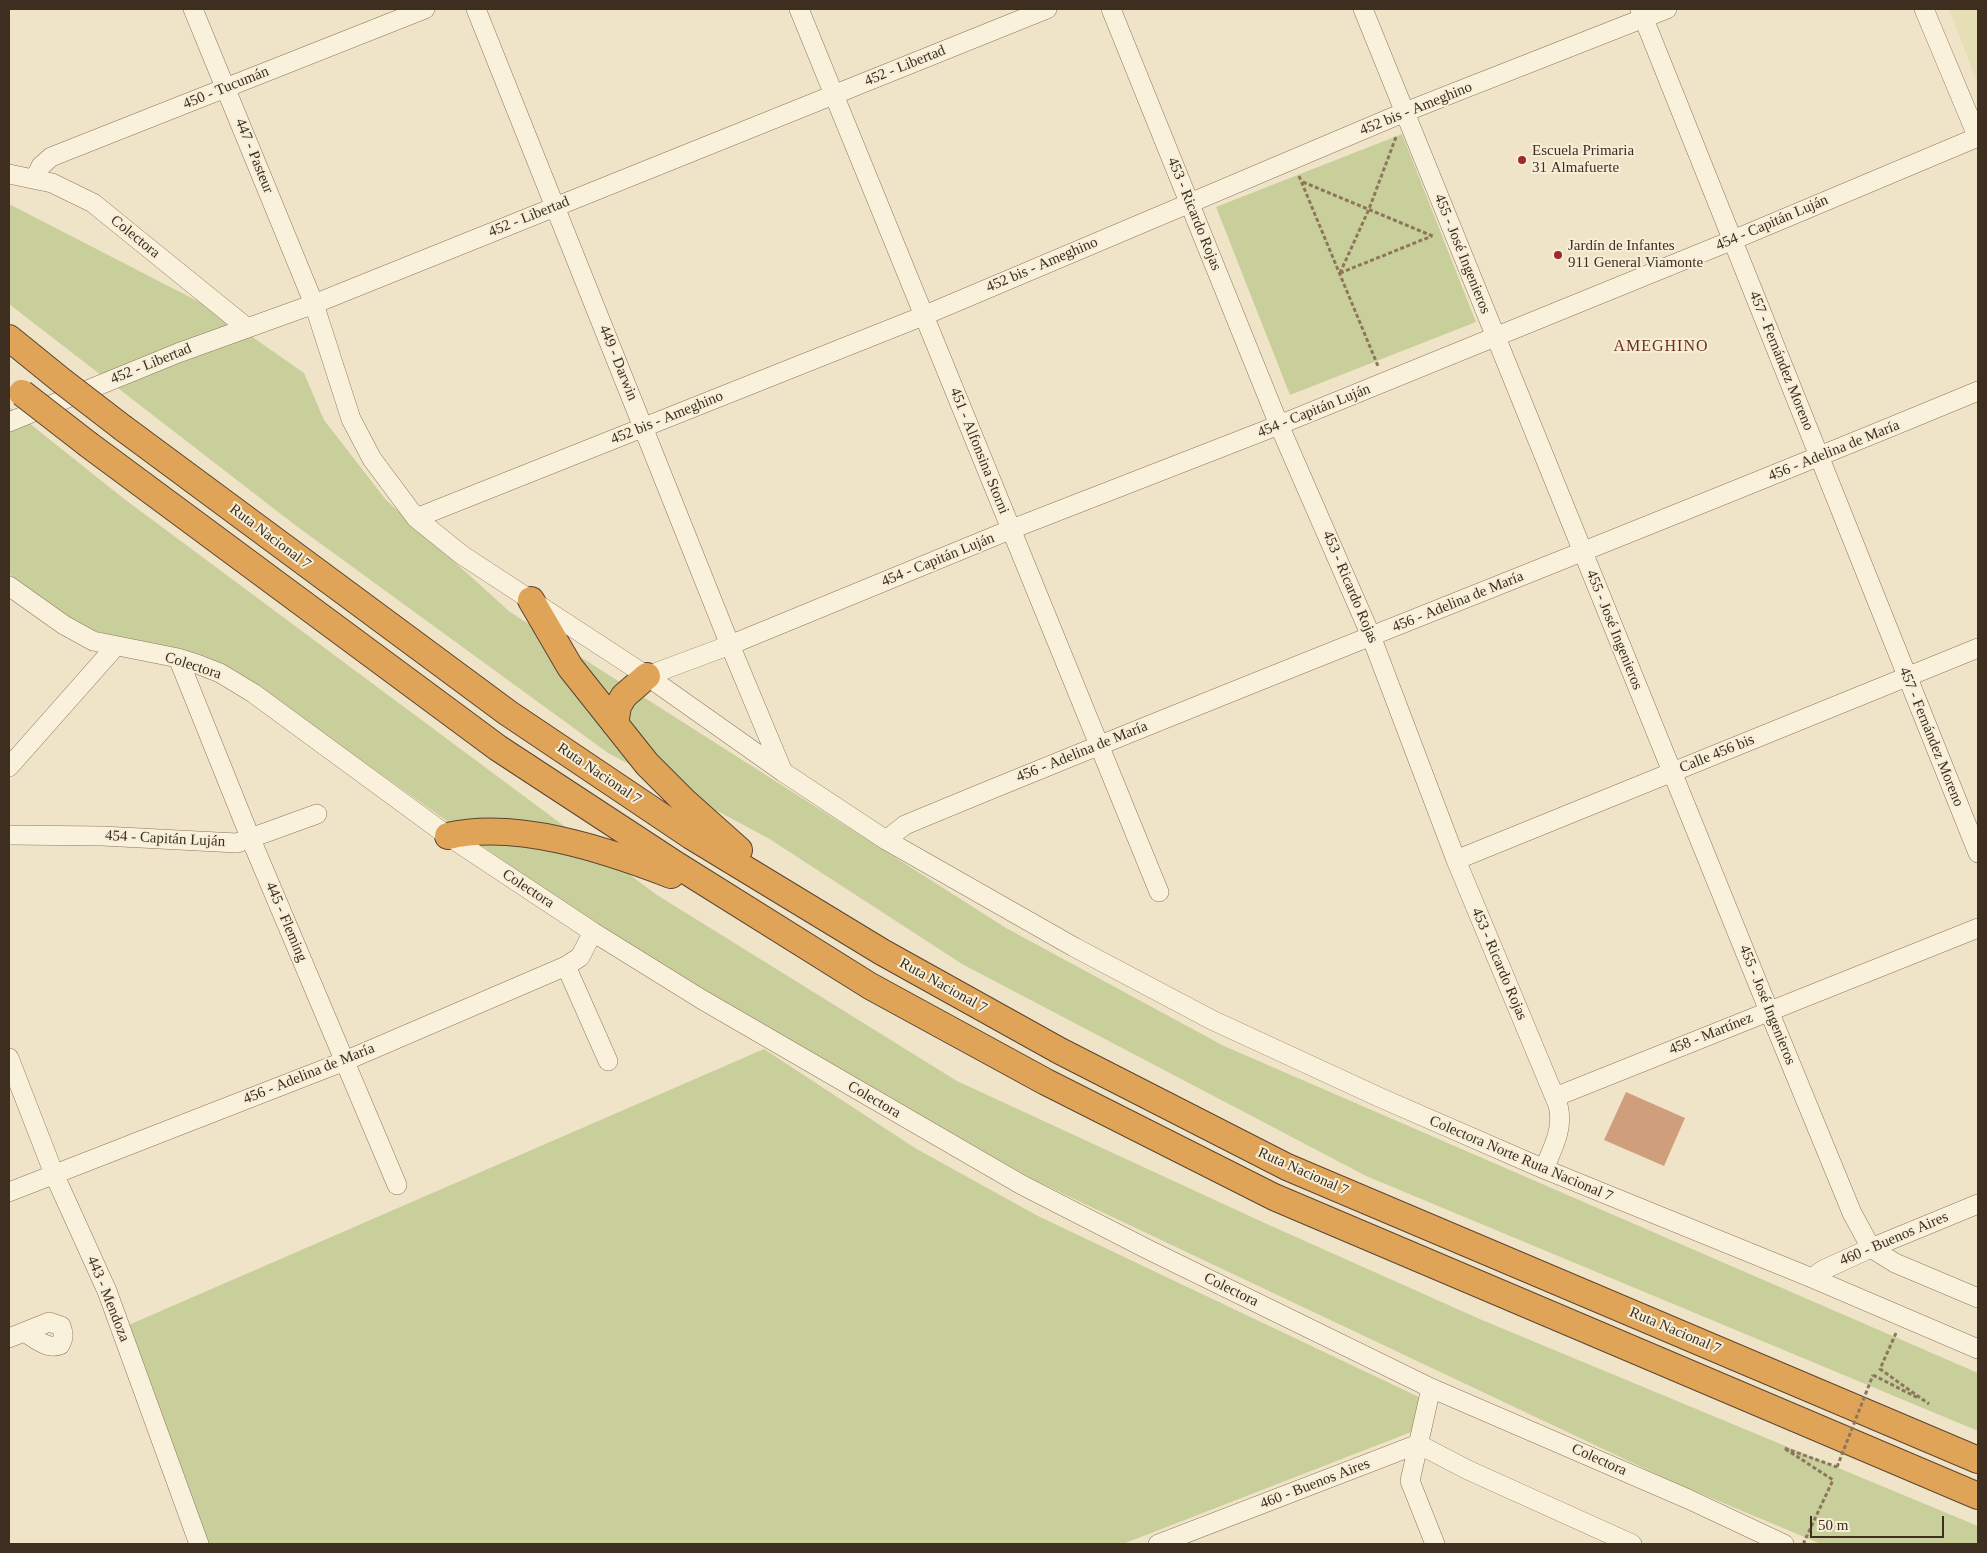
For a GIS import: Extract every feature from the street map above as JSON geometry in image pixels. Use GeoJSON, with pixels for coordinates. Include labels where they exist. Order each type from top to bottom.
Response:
{"type":"FeatureCollection","features":[{"type":"Feature","properties":{"kind":"highway","name":"Ruta Nacional 7"},"geometry":{"type":"LineString","coordinates":[[9,338],[124,428],[508,713],[691,836],[882,952],[1060,1051],[1287,1167],[1978,1460]]}},
{"type":"Feature","properties":{"kind":"highway"},"geometry":{"type":"LineString","coordinates":[[15,388],[88,445],[498,748],[726,896],[870,986],[1046,1082],[1274,1197],[1978,1496]]}},
{"type":"Feature","properties":{"kind":"highway"},"geometry":{"type":"LineString","coordinates":[[531,600],[570,667],[647,764],[714,829],[816,912]]}},
{"type":"Feature","properties":{"kind":"highway"},"geometry":{"type":"LineString","coordinates":[[615,724],[618,706],[624,696],[647,676]]}},
{"type":"Feature","properties":{"kind":"highway"},"geometry":{"type":"LineString","coordinates":[[448,836],[485,830],[540,835],[639,863],[726,896]]}},
{"type":"Feature","properties":{"kind":"street","name":"447 - Pasteur"},"geometry":{"type":"LineString","coordinates":[[194,9],[314,304]]}},
{"type":"Feature","properties":{"kind":"street","name":"450 - Tucumán"},"geometry":{"type":"LineString","coordinates":[[35,178],[41,166],[51,157],[425,9]]}},
{"type":"Feature","properties":{"kind":"street","name":"449 - Darwin"},"geometry":{"type":"LineString","coordinates":[[476,9],[730,645],[783,772]]}},
{"type":"Feature","properties":{"kind":"street","name":"451 - Alfonsina Storni"},"geometry":{"type":"LineString","coordinates":[[799,9],[1159,892]]}},
{"type":"Feature","properties":{"kind":"street","name":"452 - Libertad"},"geometry":{"type":"LineString","coordinates":[[9,422],[178,352],[314,304],[1048,9]]}},
{"type":"Feature","properties":{"kind":"street","name":"453 - Ricardo Rojas"},"geometry":{"type":"LineString","coordinates":[[1111,9],[1279,425],[1371,636],[1456,860],[1555,1097],[1561,1116],[1560,1129],[1544,1169]]}},
{"type":"Feature","properties":{"kind":"street","name":"455 - José Ingenieros"},"geometry":{"type":"LineString","coordinates":[[1363,9],[1769,1011],[1852,1213],[1871,1248]]}},
{"type":"Feature","properties":{"kind":"street","name":"452 bis - Ameghino"},"geometry":{"type":"LineString","coordinates":[[416,518],[923,316],[1189,202],[1642,13],[1667,9]]}},
{"type":"Feature","properties":{"kind":"street"},"geometry":{"type":"LineString","coordinates":[[1924,9],[1978,137]]}},
{"type":"Feature","properties":{"kind":"street","name":"457 - Fernández Moreno"},"geometry":{"type":"LineString","coordinates":[[1642,13],[1978,853]]}},
{"type":"Feature","properties":{"kind":"street","name":"454 - Capitán Luján"},"geometry":{"type":"LineString","coordinates":[[647,676],[730,645],[1012,529],[1279,425],[1734,240],[1978,137]]}},
{"type":"Feature","properties":{"kind":"street","name":"Colectora"},"geometry":{"type":"LineString","coordinates":[[9,174],[52,183],[74,192],[93,203],[246,327]]}},
{"type":"Feature","properties":{"kind":"street"},"geometry":{"type":"LineString","coordinates":[[314,304],[351,419],[372,459],[416,518],[462,555],[647,676],[783,772],[886,840]]}},
{"type":"Feature","properties":{"kind":"street","name":"456 - Adelina de María"},"geometry":{"type":"LineString","coordinates":[[886,840],[905,824],[1819,457],[1978,391]]}},
{"type":"Feature","properties":{"kind":"street","name":"Colectora"},"geometry":{"type":"LineString","coordinates":[[9,586],[80,635],[93,641],[178,658],[220,673],[253,693],[448,836],[592,932],[726,1014],[1022,1185],[1149,1250],[1431,1388],[1688,1499],[1784,1544]]}},
{"type":"Feature","properties":{"kind":"street"},"geometry":{"type":"LineString","coordinates":[[9,767],[116,646]]}},
{"type":"Feature","properties":{"kind":"street","name":"Calle 456 bis"},"geometry":{"type":"LineString","coordinates":[[1456,860],[1978,648]]}},
{"type":"Feature","properties":{"kind":"street","name":"445 - Fleming"},"geometry":{"type":"LineString","coordinates":[[178,658],[250,837],[397,1185]]}},
{"type":"Feature","properties":{"kind":"street","name":"454 - Capitán Luján"},"geometry":{"type":"LineString","coordinates":[[9,835],[102,836],[237,843],[317,814]]}},
{"type":"Feature","properties":{"kind":"street","name":"Colectora Norte Ruta Nacional 7"},"geometry":{"type":"LineString","coordinates":[[886,840],[1074,947],[1212,1020],[1381,1098],[1544,1169],[1812,1278],[1978,1349]]}},
{"type":"Feature","properties":{"kind":"street","name":"458 - Martínez"},"geometry":{"type":"LineString","coordinates":[[1555,1097],[1978,928]]}},
{"type":"Feature","properties":{"kind":"street","name":"456 - Adelina de María"},"geometry":{"type":"LineString","coordinates":[[9,1192],[345,1060],[566,966],[580,957],[592,932]]}},
{"type":"Feature","properties":{"kind":"street"},"geometry":{"type":"LineString","coordinates":[[566,966],[608,1061]]}},
{"type":"Feature","properties":{"kind":"street","name":"443 - Mendoza"},"geometry":{"type":"LineString","coordinates":[[9,1058],[54,1174],[107,1291],[199,1544]]}},
{"type":"Feature","properties":{"kind":"street","name":"460 - Buenos Aires"},"geometry":{"type":"LineString","coordinates":[[1812,1278],[1823,1270],[1871,1248],[1978,1204]]}},
{"type":"Feature","properties":{"kind":"street"},"geometry":{"type":"LineString","coordinates":[[1871,1248],[1896,1263],[1978,1298]]}},
{"type":"Feature","properties":{"kind":"street"},"geometry":{"type":"LineString","coordinates":[[1431,1388],[1410,1481],[1435,1544]]}},
{"type":"Feature","properties":{"kind":"street"},"geometry":{"type":"LineString","coordinates":[[1418,1444],[1468,1470],[1632,1544]]}},
{"type":"Feature","properties":{"kind":"street","name":"460 - Buenos Aires"},"geometry":{"type":"LineString","coordinates":[[1165,1543],[1418,1444]]}},
{"type":"Feature","properties":{"kind":"path"},"geometry":{"type":"LineString","coordinates":[[1340,273],[1369,209],[1405,112]]}},
{"type":"Feature","properties":{"kind":"path"},"geometry":{"type":"LineString","coordinates":[[1292,159],[1385,382]]}},
{"type":"Feature","properties":{"kind":"path"},"geometry":{"type":"LineString","coordinates":[[1302,182],[1458,246]]}},
{"type":"Feature","properties":{"kind":"path"},"geometry":{"type":"LineString","coordinates":[[1340,273],[1432,236]]}},
{"type":"Feature","properties":{"kind":"path"},"geometry":{"type":"LineString","coordinates":[[1805,1544],[1804,1542],[1833,1480],[1784,1448],[1837,1467],[1874,1375],[1929,1404],[1880,1369],[1903,1317]]}},
{"type":"Feature","properties":{"kind":"shaded area"},"geometry":{"type":"Polygon","coordinates":[[[1949,9],[1978,9],[1978,85],[1949,9]]]}},
{"type":"Feature","properties":{"kind":"green space"},"geometry":{"type":"Polygon","coordinates":[[[1402,134],[1476,322],[1290,395],[1216,207],[1402,134]]]}},
{"type":"Feature","properties":{"kind":"green space"},"geometry":{"type":"Polygon","coordinates":[[[9,204],[211,308],[304,373],[324,420],[386,500],[510,612],[1006,928],[1224,1046],[1978,1373],[1978,1431],[1366,1176],[962,964],[768,838],[608,753],[295,525],[9,304],[9,204]]]}},
{"type":"Feature","properties":{"kind":"green space"},"geometry":{"type":"Polygon","coordinates":[[[9,407],[123,498],[657,895],[957,1081],[1269,1225],[1482,1320],[1978,1526],[1978,1544],[1821,1544],[1673,1482],[1032,1179],[702,989],[560,901],[235,671],[202,657],[82,628],[9,574],[9,407]]]}},
{"type":"Feature","properties":{"kind":"green space"},"geometry":{"type":"Polygon","coordinates":[[[764,1049],[915,1148],[1038,1216],[1423,1399],[1419,1429],[1123,1544],[195,1544],[117,1330],[764,1049]]]}},
{"type":"Feature","properties":{"kind":"building"},"geometry":{"type":"Polygon","coordinates":[[[1626,1092],[1685,1118],[1664,1166],[1604,1140],[1626,1092]]]}},
{"type":"Feature","properties":{"kind":"place","name":"Escuela Primaria 31 Almafuerte"},"geometry":{"type":"Point","coordinates":[1522,160]}},
{"type":"Feature","properties":{"kind":"place","name":"Jardín de Infantes 911 General Viamonte"},"geometry":{"type":"Point","coordinates":[1558,255]}},
{"type":"Feature","properties":{"kind":"district","name":"AMEGHINO"},"geometry":{"type":"Point","coordinates":[1661,347]}}]}
